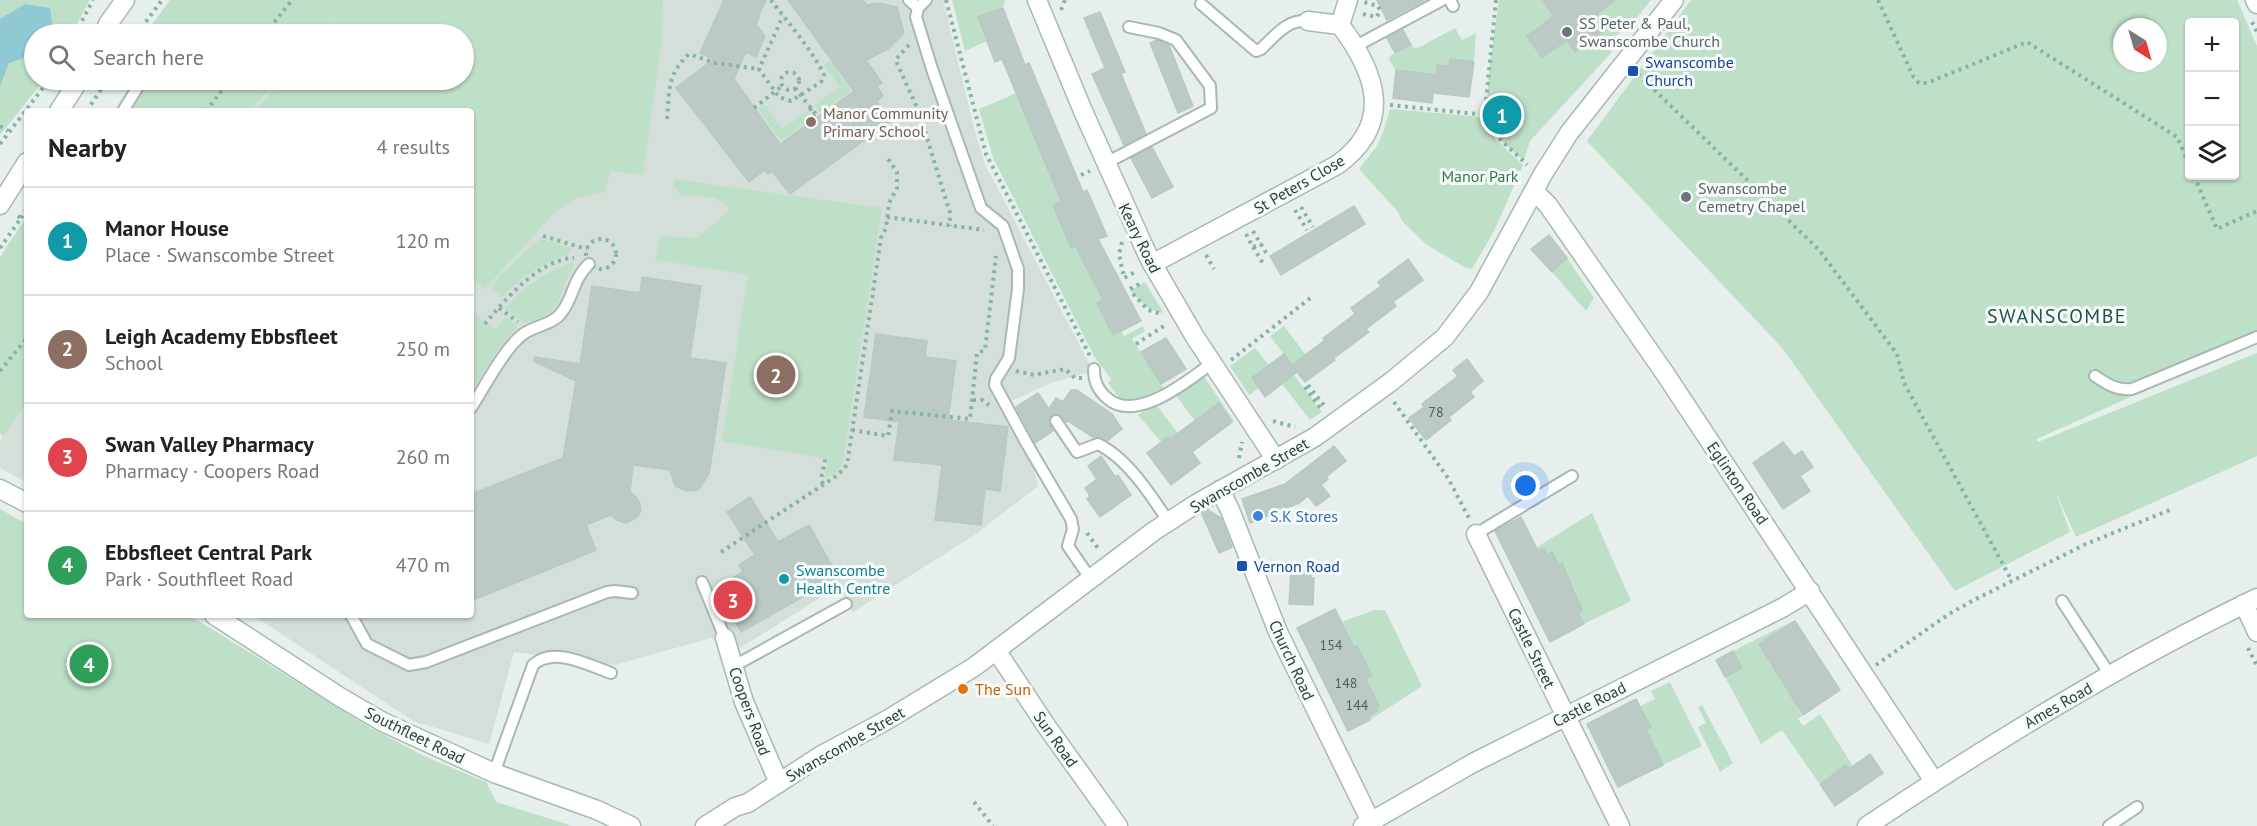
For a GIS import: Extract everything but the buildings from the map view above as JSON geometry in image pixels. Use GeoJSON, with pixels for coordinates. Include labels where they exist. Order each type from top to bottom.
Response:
{"type":"FeatureCollection","features":[{"type":"Feature","properties":{"kind":"street"},"geometry":{"type":"LineString","coordinates":[[108,24],[125,0]]}},
{"type":"Feature","properties":{"kind":"street","name":"Keary Road"},"geometry":{"type":"LineString","coordinates":[[1037,0],[1106,163],[1148,271],[1276,460]]}},
{"type":"Feature","properties":{"kind":"street"},"geometry":{"type":"LineString","coordinates":[[1308,21],[1340,25],[1357,0]]}},
{"type":"Feature","properties":{"kind":"street","name":"Swanscombe Street"},"geometry":{"type":"LineString","coordinates":[[705,826],[732,808],[748,803],[829,751],[894,716],[974,667],[1086,572],[1168,521],[1276,460],[1338,420],[1392,381],[1445,337],[1479,292],[1534,191],[1574,125],[1674,0]]}},
{"type":"Feature","properties":{"kind":"street","name":"St Peters Close"},"geometry":{"type":"LineString","coordinates":[[1148,271],[1323,173],[1344,160],[1357,148],[1371,123],[1374,98],[1368,70],[1356,46],[1340,25]]}},
{"type":"Feature","properties":{"kind":"street"},"geometry":{"type":"LineString","coordinates":[[61,108],[73,90]]}},
{"type":"Feature","properties":{"kind":"street"},"geometry":{"type":"LineString","coordinates":[[0,205],[24,167]]}},
{"type":"Feature","properties":{"kind":"street","name":"Eglinton Road"},"geometry":{"type":"LineString","coordinates":[[1534,191],[1548,205],[1600,279],[1810,591],[1934,781]]}},
{"type":"Feature","properties":{"kind":"street"},"geometry":{"type":"LineString","coordinates":[[0,489],[24,501]]}},
{"type":"Feature","properties":{"kind":"street","name":"Church Road"},"geometry":{"type":"LineString","coordinates":[[1221,490],[1278,632],[1369,825]]}},
{"type":"Feature","properties":{"kind":"street","name":"Castle Street"},"geometry":{"type":"LineString","coordinates":[[1478,533],[1620,826]]}},
{"type":"Feature","properties":{"kind":"street","name":"Castle Road"},"geometry":{"type":"LineString","coordinates":[[1369,825],[1473,763],[1782,608],[1810,591]]}},
{"type":"Feature","properties":{"kind":"street"},"geometry":{"type":"LineString","coordinates":[[2250,601],[2257,632]]}},
{"type":"Feature","properties":{"kind":"street","name":"Ames Road"},"geometry":{"type":"LineString","coordinates":[[1867,826],[1934,781],[2110,675],[2250,601]]}},
{"type":"Feature","properties":{"kind":"street","name":"Southfleet Road"},"geometry":{"type":"LineString","coordinates":[[219,618],[340,697],[383,722],[494,773],[597,810],[631,826]]}},
{"type":"Feature","properties":{"kind":"street","name":"Coopers Road"},"geometry":{"type":"LineString","coordinates":[[725,638],[748,710],[779,783]]}},
{"type":"Feature","properties":{"kind":"street","name":"Sun Road"},"geometry":{"type":"LineString","coordinates":[[996,650],[1043,722],[1118,826]]}},
{"type":"Feature","properties":{"kind":"lane"},"geometry":{"type":"LineString","coordinates":[[909,0],[922,4],[916,17],[918,26],[981,208],[1003,226],[1018,269],[1018,289],[1009,358],[995,385],[1071,519],[1073,529],[1068,545],[1086,572]]}},
{"type":"Feature","properties":{"kind":"lane"},"geometry":{"type":"LineString","coordinates":[[1356,46],[1442,0]]}},
{"type":"Feature","properties":{"kind":"lane"},"geometry":{"type":"LineString","coordinates":[[1201,4],[1256,51],[1287,25],[1308,21]]}},
{"type":"Feature","properties":{"kind":"lane"},"geometry":{"type":"LineString","coordinates":[[1106,163],[1210,108],[1210,86],[1176,40],[1159,33],[1129,27]]}},
{"type":"Feature","properties":{"kind":"lane"},"geometry":{"type":"LineString","coordinates":[[125,108],[136,90]]}},
{"type":"Feature","properties":{"kind":"lane"},"geometry":{"type":"LineString","coordinates":[[474,404],[517,340],[530,329],[554,320],[562,312],[578,276],[588,261]]}},
{"type":"Feature","properties":{"kind":"lane"},"geometry":{"type":"LineString","coordinates":[[2095,376],[2113,387],[2123,390],[2132,389],[2257,337]]}},
{"type":"Feature","properties":{"kind":"lane"},"geometry":{"type":"LineString","coordinates":[[1094,373],[1098,388],[1110,400],[1122,406],[1134,407],[1171,391],[1214,367]]}},
{"type":"Feature","properties":{"kind":"lane"},"geometry":{"type":"LineString","coordinates":[[1056,421],[1077,452],[1098,444],[1116,454],[1168,521]]}},
{"type":"Feature","properties":{"kind":"lane"},"geometry":{"type":"LineString","coordinates":[[1478,533],[1572,476]]}},
{"type":"Feature","properties":{"kind":"lane"},"geometry":{"type":"LineString","coordinates":[[702,582],[725,638]]}},
{"type":"Feature","properties":{"kind":"lane"},"geometry":{"type":"LineString","coordinates":[[353,618],[367,644],[409,665],[426,662],[607,592],[632,593]]}},
{"type":"Feature","properties":{"kind":"lane"},"geometry":{"type":"LineString","coordinates":[[2062,601],[2110,675]]}},
{"type":"Feature","properties":{"kind":"lane"},"geometry":{"type":"LineString","coordinates":[[734,666],[846,604]]}},
{"type":"Feature","properties":{"kind":"lane"},"geometry":{"type":"LineString","coordinates":[[494,773],[533,665],[540,659],[548,656],[561,657],[611,673]]}},
{"type":"Feature","properties":{"kind":"lane"},"geometry":{"type":"LineString","coordinates":[[2109,826],[2137,807]]}},
{"type":"Feature","properties":{"kind":"path"},"geometry":{"type":"LineString","coordinates":[[80,24],[93,0]]}},
{"type":"Feature","properties":{"kind":"path"},"geometry":{"type":"LineString","coordinates":[[144,24],[162,0]]}},
{"type":"Feature","properties":{"kind":"path"},"geometry":{"type":"LineString","coordinates":[[273,24],[292,0]]}},
{"type":"Feature","properties":{"kind":"path"},"geometry":{"type":"LineString","coordinates":[[667,119],[671,78],[678,65],[689,54],[715,63],[759,69],[780,98],[789,101],[821,82],[824,74],[771,0]]}},
{"type":"Feature","properties":{"kind":"path"},"geometry":{"type":"LineString","coordinates":[[946,0],[986,154],[1093,361],[1094,373],[1078,378],[1065,369],[1033,375],[1015,370],[1006,364]]}},
{"type":"Feature","properties":{"kind":"path"},"geometry":{"type":"LineString","coordinates":[[1058,17],[1065,0]]}},
{"type":"Feature","properties":{"kind":"path"},"geometry":{"type":"LineString","coordinates":[[1357,0],[1378,6],[1380,9],[1377,17],[1358,13],[1357,0]]}},
{"type":"Feature","properties":{"kind":"path"},"geometry":{"type":"LineString","coordinates":[[1496,0],[1486,115],[1494,131],[1507,147],[1527,164],[1523,174]]}},
{"type":"Feature","properties":{"kind":"path"},"geometry":{"type":"LineString","coordinates":[[1878,0],[1912,76],[1919,83],[1927,84],[2027,42],[2177,137],[2185,155]]}},
{"type":"Feature","properties":{"kind":"path"},"geometry":{"type":"LineString","coordinates":[[759,69],[783,16]]}},
{"type":"Feature","properties":{"kind":"path"},"geometry":{"type":"LineString","coordinates":[[908,37],[908,48],[896,61],[919,112],[951,214],[950,226]]}},
{"type":"Feature","properties":{"kind":"path"},"geometry":{"type":"LineString","coordinates":[[790,72],[798,77],[799,83],[795,88],[790,90],[782,86],[780,81],[782,75],[790,72]]}},
{"type":"Feature","properties":{"kind":"path"},"geometry":{"type":"LineString","coordinates":[[1636,73],[1813,244],[1897,354],[1905,383],[2012,581]]}},
{"type":"Feature","properties":{"kind":"path"},"geometry":{"type":"LineString","coordinates":[[754,107],[782,86]]}},
{"type":"Feature","properties":{"kind":"path"},"geometry":{"type":"LineString","coordinates":[[795,88],[816,118]]}},
{"type":"Feature","properties":{"kind":"path"},"geometry":{"type":"LineString","coordinates":[[26,108],[41,90]]}},
{"type":"Feature","properties":{"kind":"path"},"geometry":{"type":"LineString","coordinates":[[89,108],[100,90]]}},
{"type":"Feature","properties":{"kind":"path"},"geometry":{"type":"LineString","coordinates":[[208,108],[222,90]]}},
{"type":"Feature","properties":{"kind":"path"},"geometry":{"type":"LineString","coordinates":[[1385,111],[1386,104],[1486,115]]}},
{"type":"Feature","properties":{"kind":"path"},"geometry":{"type":"LineString","coordinates":[[0,144],[24,111]]}},
{"type":"Feature","properties":{"kind":"path"},"geometry":{"type":"LineString","coordinates":[[0,126],[8,131]]}},
{"type":"Feature","properties":{"kind":"path"},"geometry":{"type":"LineString","coordinates":[[721,552],[840,473],[847,465],[880,249],[889,202],[897,189],[897,172],[888,159]]}},
{"type":"Feature","properties":{"kind":"path"},"geometry":{"type":"LineString","coordinates":[[2196,180],[2217,228],[2257,211]]}},
{"type":"Feature","properties":{"kind":"path"},"geometry":{"type":"LineString","coordinates":[[1287,214],[1308,203]]}},
{"type":"Feature","properties":{"kind":"path"},"geometry":{"type":"LineString","coordinates":[[0,205],[21,218]]}},
{"type":"Feature","properties":{"kind":"path"},"geometry":{"type":"LineString","coordinates":[[1301,207],[1313,227]]}},
{"type":"Feature","properties":{"kind":"path"},"geometry":{"type":"LineString","coordinates":[[1295,210],[1307,230]]}},
{"type":"Feature","properties":{"kind":"path"},"geometry":{"type":"LineString","coordinates":[[0,248],[24,213]]}},
{"type":"Feature","properties":{"kind":"path"},"geometry":{"type":"LineString","coordinates":[[887,216],[962,230],[985,231]]}},
{"type":"Feature","properties":{"kind":"path"},"geometry":{"type":"LineString","coordinates":[[1249,225],[1268,255]]}},
{"type":"Feature","properties":{"kind":"path"},"geometry":{"type":"LineString","coordinates":[[1237,237],[1246,234],[1264,265]]}},
{"type":"Feature","properties":{"kind":"path"},"geometry":{"type":"LineString","coordinates":[[543,236],[587,249]]}},
{"type":"Feature","properties":{"kind":"path"},"geometry":{"type":"LineString","coordinates":[[1127,238],[1122,242],[1119,254],[1124,278],[1148,271]]}},
{"type":"Feature","properties":{"kind":"path"},"geometry":{"type":"LineString","coordinates":[[1253,247],[1260,244]]}},
{"type":"Feature","properties":{"kind":"path"},"geometry":{"type":"LineString","coordinates":[[852,430],[888,436],[892,411],[970,419],[977,353],[985,350],[998,246]]}},
{"type":"Feature","properties":{"kind":"path"},"geometry":{"type":"LineString","coordinates":[[1202,249],[1214,269]]}},
{"type":"Feature","properties":{"kind":"path"},"geometry":{"type":"LineString","coordinates":[[485,324],[524,283],[540,271],[569,258],[588,261]]}},
{"type":"Feature","properties":{"kind":"path"},"geometry":{"type":"LineString","coordinates":[[1130,289],[1148,271]]}},
{"type":"Feature","properties":{"kind":"path"},"geometry":{"type":"LineString","coordinates":[[1132,294],[1153,312],[1160,314],[1167,311]]}},
{"type":"Feature","properties":{"kind":"path"},"geometry":{"type":"LineString","coordinates":[[1214,367],[1314,296]]}},
{"type":"Feature","properties":{"kind":"path"},"geometry":{"type":"LineString","coordinates":[[499,309],[512,318]]}},
{"type":"Feature","properties":{"kind":"path"},"geometry":{"type":"LineString","coordinates":[[1136,344],[1173,320]]}},
{"type":"Feature","properties":{"kind":"path"},"geometry":{"type":"LineString","coordinates":[[0,371],[24,342]]}},
{"type":"Feature","properties":{"kind":"path"},"geometry":{"type":"LineString","coordinates":[[1307,386],[1326,412]]}},
{"type":"Feature","properties":{"kind":"path"},"geometry":{"type":"LineString","coordinates":[[1391,399],[1448,478],[1478,533]]}},
{"type":"Feature","properties":{"kind":"path"},"geometry":{"type":"LineString","coordinates":[[1316,419],[1335,405]]}},
{"type":"Feature","properties":{"kind":"path"},"geometry":{"type":"LineString","coordinates":[[1264,419],[1301,428]]}},
{"type":"Feature","properties":{"kind":"path"},"geometry":{"type":"LineString","coordinates":[[1236,464],[1243,438]]}},
{"type":"Feature","properties":{"kind":"path"},"geometry":{"type":"LineString","coordinates":[[823,484],[821,481],[826,456]]}},
{"type":"Feature","properties":{"kind":"path"},"geometry":{"type":"LineString","coordinates":[[1875,666],[1954,612],[2012,581],[2086,544],[2172,509]]}},
{"type":"Feature","properties":{"kind":"path"},"geometry":{"type":"LineString","coordinates":[[1086,572],[1102,550]]}},
{"type":"Feature","properties":{"kind":"path"},"geometry":{"type":"LineString","coordinates":[[1869,657],[1880,675]]}},
{"type":"Feature","properties":{"kind":"path"},"geometry":{"type":"LineString","coordinates":[[974,802],[993,826]]}},
{"type":"Feature","properties":{"kind":"shaded area"},"geometry":{"type":"Polygon","coordinates":[[[347,0],[943,0],[985,164],[1093,371],[1051,383],[1009,402],[1032,461],[1038,486],[976,534],[853,612],[837,587],[740,648],[711,638],[615,665],[514,652],[489,744],[413,721],[258,618],[474,618],[474,108],[252,108],[268,90],[474,90],[474,24],[326,24],[347,0]]]}},
{"type":"Feature","properties":{"kind":"shaded area"},"geometry":{"type":"Polygon","coordinates":[[[24,408],[24,481],[0,468],[0,440],[24,408]]]}},
{"type":"Feature","properties":{"kind":"green space"},"geometry":{"type":"Polygon","coordinates":[[[0,0],[90,0],[77,24],[24,24],[24,90],[36,90],[0,135],[0,0]]]}},
{"type":"Feature","properties":{"kind":"green space"},"geometry":{"type":"Polygon","coordinates":[[[170,0],[663,0],[662,39],[643,175],[611,171],[604,192],[577,198],[556,211],[485,289],[474,280],[474,108],[258,108],[273,90],[474,90],[474,24],[329,24],[337,15],[328,24],[152,24],[170,0]]]}},
{"type":"Feature","properties":{"kind":"green space"},"geometry":{"type":"Polygon","coordinates":[[[952,0],[1005,0],[1003,8],[978,17],[987,41],[965,51],[952,0]]]}},
{"type":"Feature","properties":{"kind":"green space"},"geometry":{"type":"Polygon","coordinates":[[[1499,0],[1651,0],[1635,20],[1606,44],[1612,52],[1530,141],[1524,160],[1503,141],[1489,117],[1489,78],[1499,0]]]}},
{"type":"Feature","properties":{"kind":"green space"},"geometry":{"type":"Polygon","coordinates":[[[1691,0],[2237,0],[2257,46],[2257,340],[2037,439],[2038,442],[2257,353],[2257,456],[2076,537],[2055,490],[2070,532],[1955,591],[1783,349],[1587,141],[1691,0]]]}},
{"type":"Feature","properties":{"kind":"green space"},"geometry":{"type":"Polygon","coordinates":[[[1455,28],[1462,40],[1476,33],[1474,62],[1450,59],[1449,66],[1437,65],[1436,75],[1396,70],[1389,60],[1390,56],[1411,45],[1416,49],[1455,28]]]}},
{"type":"Feature","properties":{"kind":"green space"},"geometry":{"type":"Polygon","coordinates":[[[830,60],[851,90],[820,113],[815,105],[840,87],[824,65],[830,60]]]}},
{"type":"Feature","properties":{"kind":"green space"},"geometry":{"type":"Polygon","coordinates":[[[144,90],[269,90],[253,108],[133,108],[144,90]]]}},
{"type":"Feature","properties":{"kind":"green space"},"geometry":{"type":"Polygon","coordinates":[[[1017,93],[1061,201],[1053,205],[1071,248],[1080,245],[1103,300],[1098,303],[1108,307],[1124,336],[1143,326],[1145,331],[1132,339],[1165,390],[1161,392],[1136,402],[1119,398],[1108,383],[1111,379],[1094,356],[993,158],[979,109],[1017,93]]]}},
{"type":"Feature","properties":{"kind":"green space"},"geometry":{"type":"Polygon","coordinates":[[[765,104],[782,129],[807,111],[812,118],[781,140],[758,109],[765,104]]]}},
{"type":"Feature","properties":{"kind":"green space","name":"Manor Park"},"geometry":{"type":"Polygon","coordinates":[[[1390,109],[1482,117],[1496,140],[1523,165],[1494,231],[1472,269],[1466,268],[1427,245],[1402,221],[1398,212],[1359,169],[1377,146],[1390,109]]]}},
{"type":"Feature","properties":{"kind":"green space"},"geometry":{"type":"Polygon","coordinates":[[[673,179],[882,208],[843,462],[838,471],[824,480],[828,459],[722,443],[748,275],[655,260],[661,236],[697,238],[729,211],[722,202],[714,198],[681,194],[676,189],[673,179]]]}},
{"type":"Feature","properties":{"kind":"green space"},"geometry":{"type":"Polygon","coordinates":[[[24,221],[24,408],[3,436],[0,434],[0,257],[24,221]]]}},
{"type":"Feature","properties":{"kind":"green space"},"geometry":{"type":"Polygon","coordinates":[[[541,239],[571,248],[570,253],[525,276],[502,298],[492,285],[524,252],[541,239]]]}},
{"type":"Feature","properties":{"kind":"green space"},"geometry":{"type":"Polygon","coordinates":[[[1567,258],[1594,298],[1586,311],[1552,272],[1567,258]]]}},
{"type":"Feature","properties":{"kind":"green space"},"geometry":{"type":"Polygon","coordinates":[[[572,262],[574,266],[558,302],[548,313],[525,323],[505,309],[519,293],[535,281],[572,262]]]}},
{"type":"Feature","properties":{"kind":"green space"},"geometry":{"type":"Polygon","coordinates":[[[1145,282],[1162,313],[1149,309],[1131,292],[1145,282]]]}},
{"type":"Feature","properties":{"kind":"green space"},"geometry":{"type":"Polygon","coordinates":[[[474,313],[495,330],[506,317],[517,326],[500,347],[474,387],[474,313]]]}},
{"type":"Feature","properties":{"kind":"green space"},"geometry":{"type":"Polygon","coordinates":[[[1284,326],[1306,355],[1292,365],[1270,336],[1284,326]]]}},
{"type":"Feature","properties":{"kind":"green space"},"geometry":{"type":"Polygon","coordinates":[[[1255,348],[1269,365],[1252,378],[1259,388],[1249,395],[1230,366],[1255,348]]]}},
{"type":"Feature","properties":{"kind":"green space"},"geometry":{"type":"Polygon","coordinates":[[[1294,375],[1322,412],[1310,420],[1282,384],[1294,375]]]}},
{"type":"Feature","properties":{"kind":"green space"},"geometry":{"type":"Polygon","coordinates":[[[1205,378],[1234,421],[1232,422],[1219,404],[1195,421],[1175,394],[1197,379],[1205,378]]]}},
{"type":"Feature","properties":{"kind":"green space"},"geometry":{"type":"Polygon","coordinates":[[[1155,403],[1186,444],[1165,446],[1138,415],[1155,403]]]}},
{"type":"Feature","properties":{"kind":"green space"},"geometry":{"type":"Polygon","coordinates":[[[0,509],[24,522],[24,618],[194,618],[371,728],[424,756],[486,782],[496,802],[573,826],[0,826],[0,509]]]}},
{"type":"Feature","properties":{"kind":"green space"},"geometry":{"type":"Polygon","coordinates":[[[1592,513],[1631,601],[1584,624],[1581,618],[1575,621],[1574,593],[1576,592],[1572,584],[1554,593],[1551,587],[1569,578],[1562,564],[1543,573],[1556,559],[1552,553],[1547,555],[1544,548],[1535,552],[1534,549],[1592,513]]]}},
{"type":"Feature","properties":{"kind":"green space"},"geometry":{"type":"Polygon","coordinates":[[[1375,610],[1385,610],[1422,686],[1370,720],[1368,716],[1377,711],[1376,707],[1379,706],[1374,696],[1368,693],[1372,691],[1366,679],[1372,677],[1368,670],[1346,669],[1364,660],[1358,646],[1339,654],[1337,649],[1352,642],[1343,624],[1326,631],[1324,628],[1375,610]]]}},
{"type":"Feature","properties":{"kind":"green space"},"geometry":{"type":"Polygon","coordinates":[[[1795,621],[1800,673],[1783,684],[1788,691],[1799,684],[1814,695],[1797,707],[1802,716],[1798,719],[1803,726],[1820,714],[1853,766],[1849,769],[1846,765],[1833,780],[1830,776],[1819,783],[1782,730],[1761,744],[1725,677],[1742,668],[1733,651],[1795,621]]]}},
{"type":"Feature","properties":{"kind":"green space"},"geometry":{"type":"Polygon","coordinates":[[[1670,682],[1702,746],[1663,765],[1659,758],[1622,741],[1650,727],[1633,710],[1655,699],[1651,691],[1670,682]]]}},
{"type":"Feature","properties":{"kind":"green space"},"geometry":{"type":"Polygon","coordinates":[[[1702,705],[1733,763],[1720,772],[1698,727],[1706,723],[1698,707],[1702,705]]]}},
{"type":"Feature","properties":{"kind":"water"},"geometry":{"type":"Polygon","coordinates":[[[25,4],[50,8],[52,24],[24,24],[24,58],[9,63],[0,86],[0,19],[25,4]]]}},
{"type":"Feature","properties":{"kind":"place","name":"SS Peter & Paul, Swanscombe Church"},"geometry":{"type":"Point","coordinates":[1567,32]}},
{"type":"Feature","properties":{"kind":"place","name":"Swanscombe Church"},"geometry":{"type":"Point","coordinates":[1633,71]}},
{"type":"Feature","properties":{"kind":"place","name":"Manor House"},"geometry":{"type":"Point","coordinates":[1502,115]}},
{"type":"Feature","properties":{"kind":"place","name":"Manor Community Primary School"},"geometry":{"type":"Point","coordinates":[811,122]}},
{"type":"Feature","properties":{"kind":"place","name":"Swanscombe Cemetry Chapel"},"geometry":{"type":"Point","coordinates":[1686,197]}},
{"type":"Feature","properties":{"kind":"place","name":"Leigh Academy Ebbsfleet"},"geometry":{"type":"Point","coordinates":[776,375]}},
{"type":"Feature","properties":{"kind":"place","name":"S.K Stores"},"geometry":{"type":"Point","coordinates":[1258,516]}},
{"type":"Feature","properties":{"kind":"place","name":"Vernon Road"},"geometry":{"type":"Point","coordinates":[1242,566]}},
{"type":"Feature","properties":{"kind":"place","name":"Swanscombe Health Centre"},"geometry":{"type":"Point","coordinates":[784,579]}},
{"type":"Feature","properties":{"kind":"place","name":"Swan Valley Pharmacy"},"geometry":{"type":"Point","coordinates":[733,600]}},
{"type":"Feature","properties":{"kind":"place","name":"Ebbsfleet Central Park"},"geometry":{"type":"Point","coordinates":[89,664]}},
{"type":"Feature","properties":{"kind":"place","name":"The Sun"},"geometry":{"type":"Point","coordinates":[963,689]}},
{"type":"Feature","properties":{"kind":"district","name":"SWANSCOMBE"},"geometry":{"type":"Point","coordinates":[2057,316]}}]}
